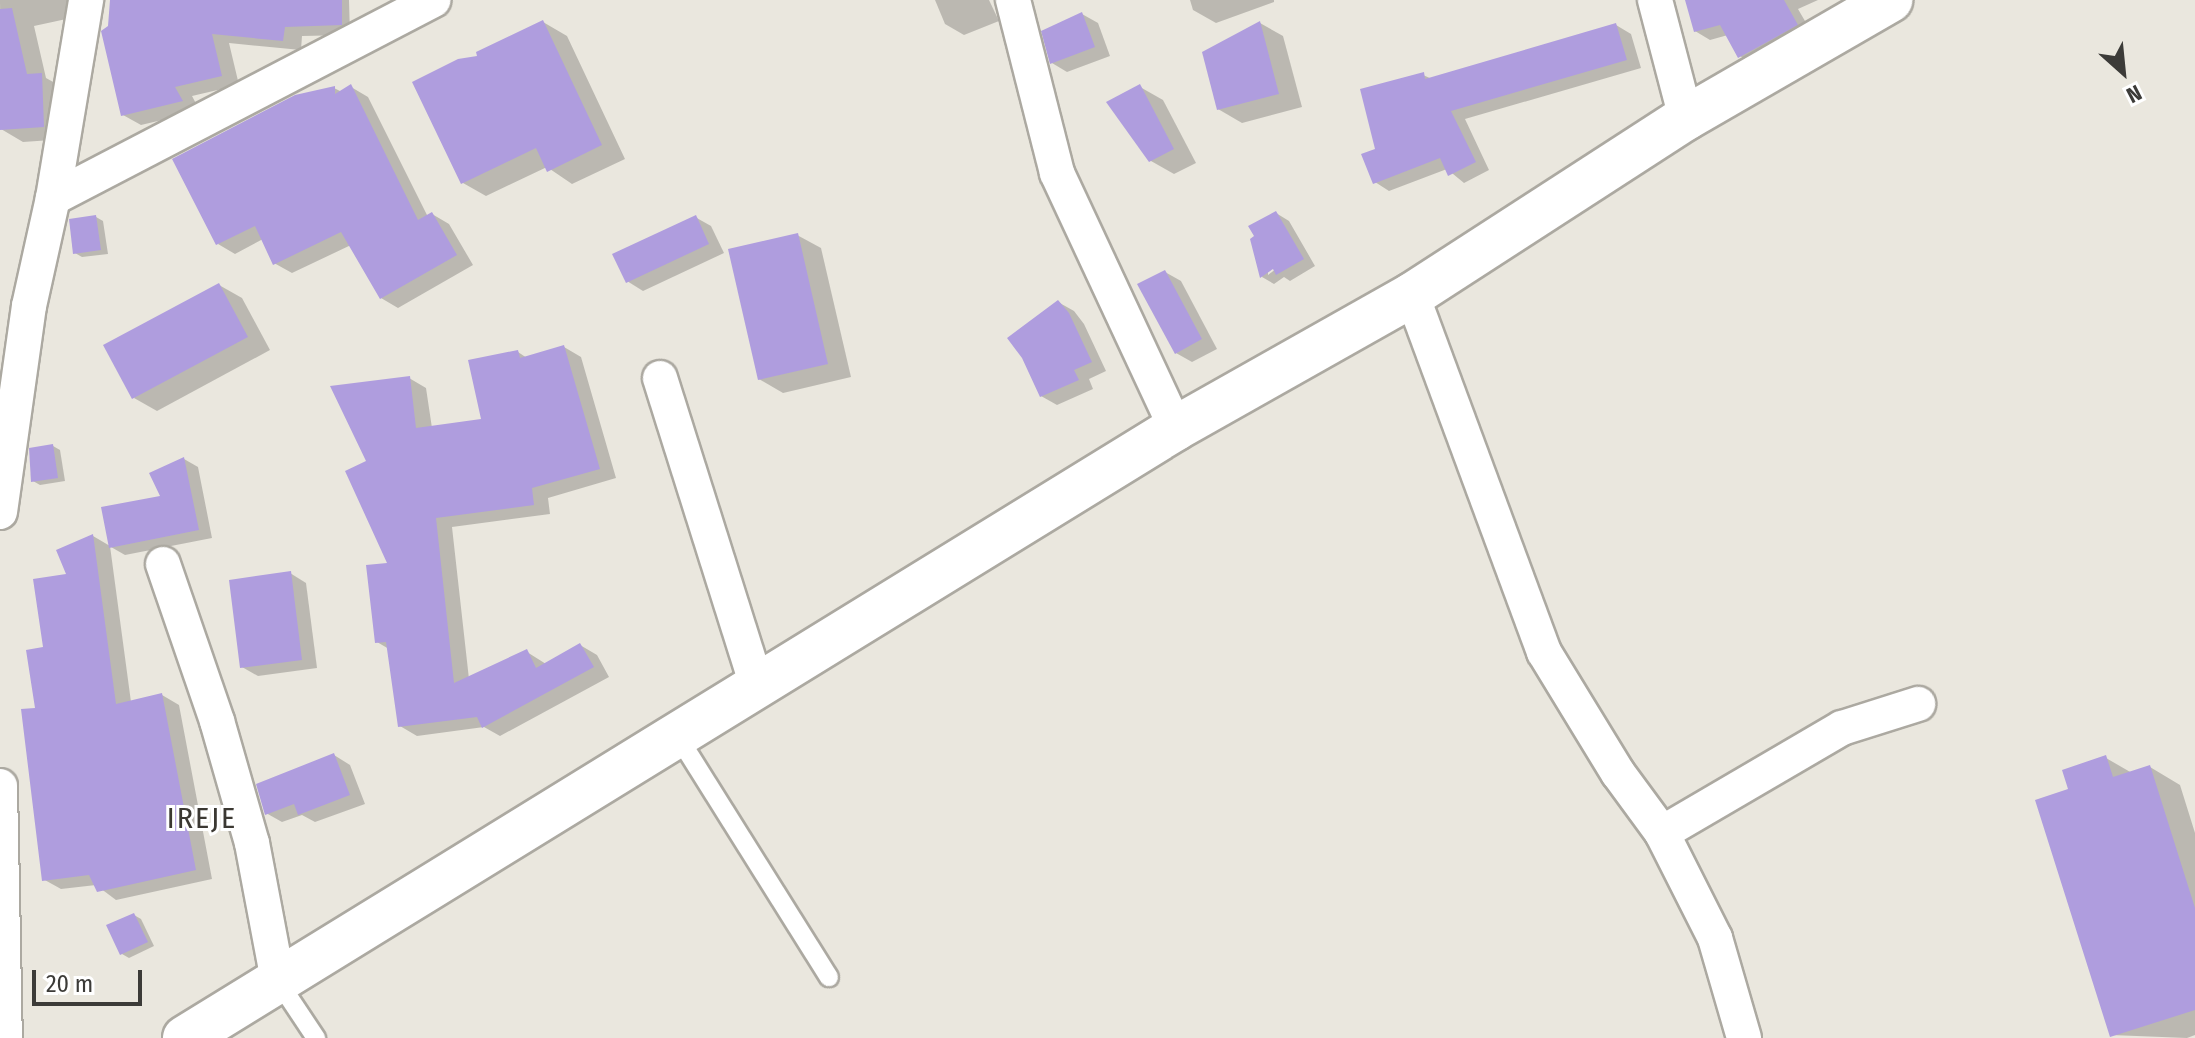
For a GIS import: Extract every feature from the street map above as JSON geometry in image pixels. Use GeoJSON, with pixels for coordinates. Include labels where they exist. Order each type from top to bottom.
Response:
{"type":"FeatureCollection","features":[{"type":"Feature","properties":{"kind":"main road"},"geometry":{"type":"LineString","coordinates":[[185,1038],[1176,428],[1412,295],[1686,118],[1890,0]]}},
{"type":"Feature","properties":{"kind":"street"},"geometry":{"type":"LineString","coordinates":[[0,512],[29,306],[53,198],[86,0]]}},
{"type":"Feature","properties":{"kind":"street"},"geometry":{"type":"LineString","coordinates":[[53,198],[434,0]]}},
{"type":"Feature","properties":{"kind":"street"},"geometry":{"type":"LineString","coordinates":[[1013,0],[1057,173],[1176,428]]}},
{"type":"Feature","properties":{"kind":"street"},"geometry":{"type":"LineString","coordinates":[[1655,0],[1686,118]]}},
{"type":"Feature","properties":{"kind":"street"},"geometry":{"type":"LineString","coordinates":[[1412,295],[1544,652],[1618,773],[1662,833],[1715,938],[1744,1038]]}},
{"type":"Feature","properties":{"kind":"street"},"geometry":{"type":"LineString","coordinates":[[660,378],[757,686]]}},
{"type":"Feature","properties":{"kind":"street"},"geometry":{"type":"LineString","coordinates":[[163,564],[217,721],[252,843],[278,981]]}},
{"type":"Feature","properties":{"kind":"street"},"geometry":{"type":"LineString","coordinates":[[1662,833],[1842,728],[1918,704]]}},
{"type":"Feature","properties":{"kind":"street"},"geometry":{"type":"LineString","coordinates":[[0,786],[5,1038]]}},
{"type":"Feature","properties":{"kind":"lane"},"geometry":{"type":"LineString","coordinates":[[677,735],[829,977]]}},
{"type":"Feature","properties":{"kind":"lane"},"geometry":{"type":"LineString","coordinates":[[278,981],[316,1038]]}},
{"type":"Feature","properties":{"kind":"building"},"geometry":{"type":"Polygon","coordinates":[[[110,0],[342,0],[342,25],[285,27],[283,41],[212,34],[222,76],[175,87],[183,101],[121,116],[101,31],[108,26],[110,0]]]}},
{"type":"Feature","properties":{"kind":"building"},"geometry":{"type":"Polygon","coordinates":[[[1685,0],[1784,0],[1798,25],[1738,58],[1720,25],[1694,32],[1685,0]]]}},
{"type":"Feature","properties":{"kind":"building"},"geometry":{"type":"Polygon","coordinates":[[[12,8],[27,74],[42,73],[44,127],[0,130],[0,9],[12,8]]]}},
{"type":"Feature","properties":{"kind":"building"},"geometry":{"type":"Polygon","coordinates":[[[1082,12],[1095,47],[1050,64],[1041,31],[1082,12]]]}},
{"type":"Feature","properties":{"kind":"building"},"geometry":{"type":"Polygon","coordinates":[[[543,20],[602,145],[547,172],[536,148],[461,184],[412,82],[458,59],[477,56],[476,52],[543,20]]]}},
{"type":"Feature","properties":{"kind":"building"},"geometry":{"type":"Polygon","coordinates":[[[1260,21],[1279,94],[1217,110],[1202,52],[1260,21]]]}},
{"type":"Feature","properties":{"kind":"building"},"geometry":{"type":"Polygon","coordinates":[[[1616,23],[1627,60],[1451,111],[1476,162],[1448,176],[1440,158],[1373,184],[1361,154],[1375,149],[1360,89],[1424,72],[1425,79],[1616,23]]]}},
{"type":"Feature","properties":{"kind":"building"},"geometry":{"type":"Polygon","coordinates":[[[351,84],[418,220],[432,212],[457,255],[380,299],[341,232],[273,265],[255,226],[216,245],[172,159],[295,95],[335,86],[335,94],[351,84]]]}},
{"type":"Feature","properties":{"kind":"building"},"geometry":{"type":"Polygon","coordinates":[[[1140,84],[1174,149],[1149,162],[1106,102],[1140,84]]]}},
{"type":"Feature","properties":{"kind":"building"},"geometry":{"type":"Polygon","coordinates":[[[1276,211],[1304,259],[1276,275],[1273,269],[1260,278],[1250,239],[1254,236],[1248,226],[1276,211]]]}},
{"type":"Feature","properties":{"kind":"building"},"geometry":{"type":"Polygon","coordinates":[[[96,215],[101,250],[73,254],[69,219],[96,215]]]}},
{"type":"Feature","properties":{"kind":"building"},"geometry":{"type":"Polygon","coordinates":[[[696,215],[709,244],[626,283],[612,254],[696,215]]]}},
{"type":"Feature","properties":{"kind":"building"},"geometry":{"type":"Polygon","coordinates":[[[798,233],[828,364],[758,380],[728,249],[798,233]]]}},
{"type":"Feature","properties":{"kind":"building"},"geometry":{"type":"Polygon","coordinates":[[[1165,270],[1202,339],[1175,354],[1137,284],[1165,270]]]}},
{"type":"Feature","properties":{"kind":"building"},"geometry":{"type":"Polygon","coordinates":[[[219,283],[248,337],[132,399],[103,345],[219,283]]]}},
{"type":"Feature","properties":{"kind":"building"},"geometry":{"type":"Polygon","coordinates":[[[1058,300],[1069,313],[1092,362],[1074,370],[1079,380],[1040,397],[1022,358],[1007,338],[1058,300]]]}},
{"type":"Feature","properties":{"kind":"building"},"geometry":{"type":"Polygon","coordinates":[[[564,345],[600,469],[532,488],[534,505],[436,518],[454,683],[527,649],[536,668],[580,643],[594,667],[482,728],[477,717],[398,727],[386,642],[375,643],[366,565],[387,563],[345,471],[366,461],[330,386],[410,376],[416,428],[481,419],[468,360],[518,350],[520,358],[564,345]]]}},
{"type":"Feature","properties":{"kind":"building"},"geometry":{"type":"Polygon","coordinates":[[[53,444],[58,478],[31,482],[29,448],[53,444]]]}},
{"type":"Feature","properties":{"kind":"building"},"geometry":{"type":"Polygon","coordinates":[[[184,457],[199,530],[109,548],[101,507],[160,496],[149,473],[184,457]]]}},
{"type":"Feature","properties":{"kind":"building"},"geometry":{"type":"Polygon","coordinates":[[[93,534],[116,704],[162,693],[196,870],[97,892],[89,875],[42,881],[21,709],[35,708],[26,650],[43,647],[33,579],[66,574],[56,550],[93,534]]]}},
{"type":"Feature","properties":{"kind":"building"},"geometry":{"type":"Polygon","coordinates":[[[291,571],[302,660],[240,668],[229,580],[291,571]]]}},
{"type":"Feature","properties":{"kind":"building"},"geometry":{"type":"Polygon","coordinates":[[[334,753],[350,795],[298,815],[294,804],[265,815],[256,784],[334,753]]]}},
{"type":"Feature","properties":{"kind":"building"},"geometry":{"type":"Polygon","coordinates":[[[2106,755],[2113,777],[2150,765],[2195,908],[2195,1010],[2110,1037],[2035,800],[2068,789],[2062,770],[2106,755]]]}},
{"type":"Feature","properties":{"kind":"building"},"geometry":{"type":"Polygon","coordinates":[[[134,913],[148,942],[120,955],[106,925],[134,913]]]}},
{"type":"Feature","properties":{"kind":"district","name":"IREJE"},"geometry":{"type":"Point","coordinates":[202,818]}}]}
